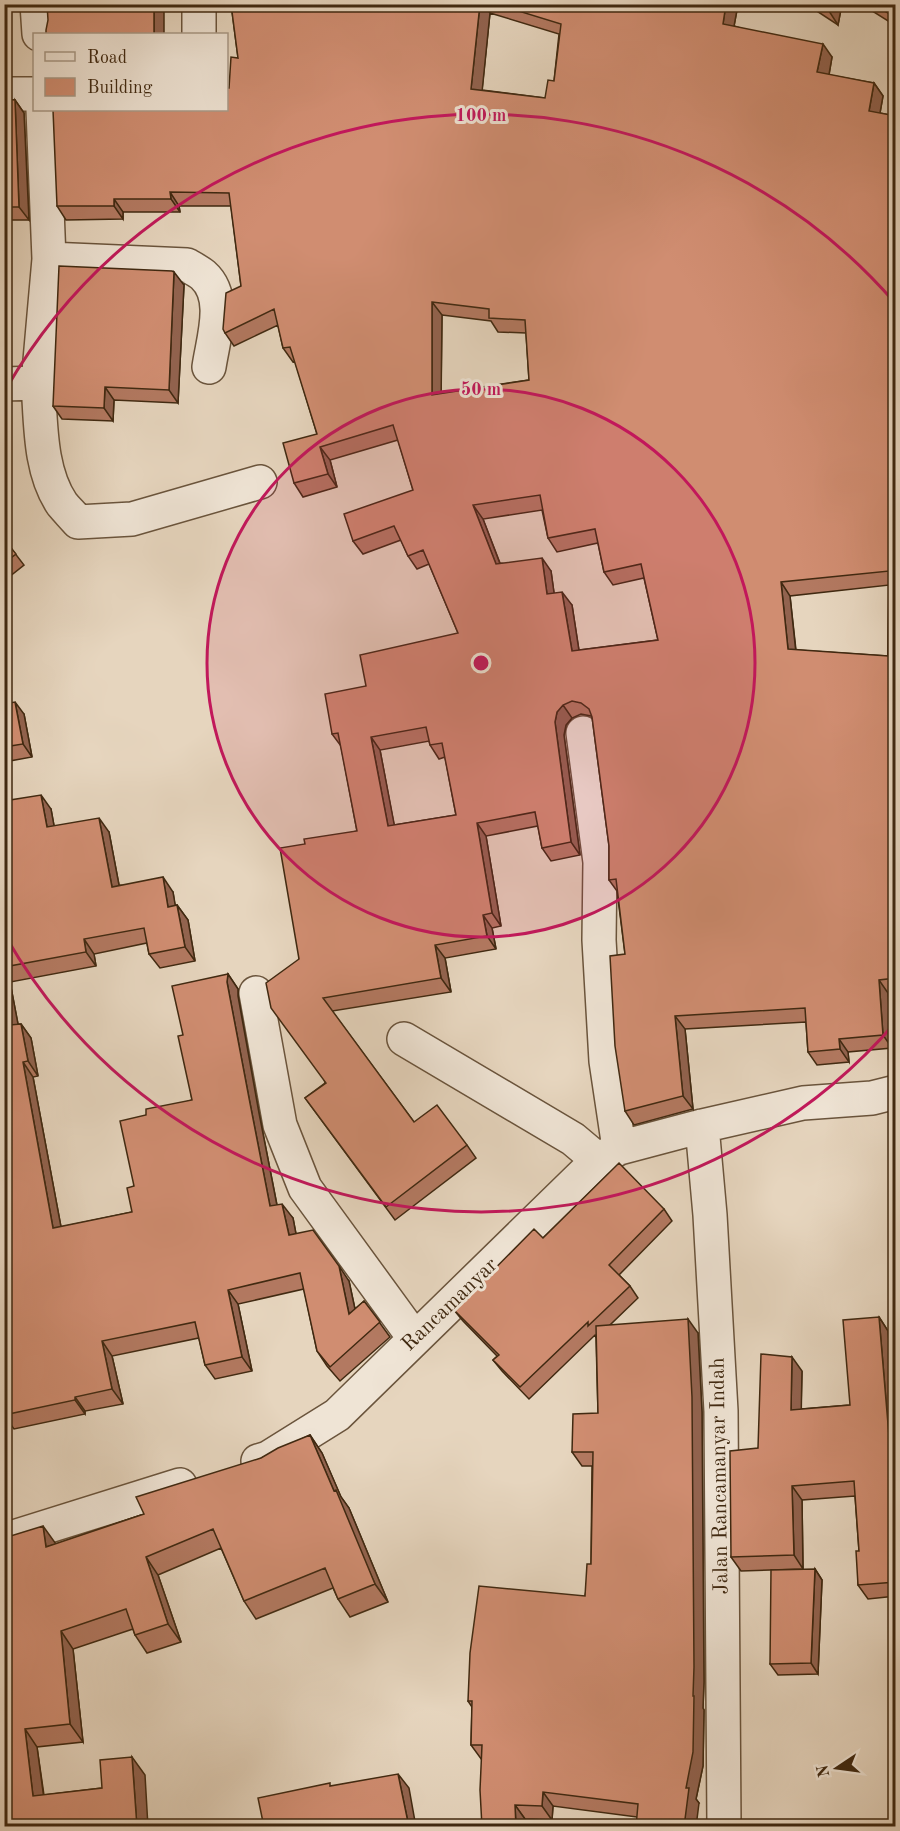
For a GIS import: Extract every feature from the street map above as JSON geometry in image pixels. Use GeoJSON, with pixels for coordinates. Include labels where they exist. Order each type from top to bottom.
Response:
{"type":"FeatureCollection","features":[{"type":"Feature","properties":{"kind":"street"},"geometry":{"type":"LineString","coordinates":[[38,4],[39,33]]}},
{"type":"Feature","properties":{"kind":"street"},"geometry":{"type":"LineString","coordinates":[[199,4],[199,33]]}},
{"type":"Feature","properties":{"kind":"street"},"geometry":{"type":"LineString","coordinates":[[4,94],[33,94]]}},
{"type":"Feature","properties":{"kind":"street"},"geometry":{"type":"LineString","coordinates":[[43,111],[49,259],[38,383],[42,443],[49,475],[61,503],[78,522],[132,519],[260,482]]}},
{"type":"Feature","properties":{"kind":"street"},"geometry":{"type":"LineString","coordinates":[[49,259],[187,265],[204,276],[218,302],[209,367]]}},
{"type":"Feature","properties":{"kind":"street"},"geometry":{"type":"LineString","coordinates":[[4,384],[38,383]]}},
{"type":"Feature","properties":{"kind":"street"},"geometry":{"type":"LineString","coordinates":[[404,1039],[573,1139],[608,1154],[606,1061],[599,940],[600,862],[583,733]]}},
{"type":"Feature","properties":{"kind":"street"},"geometry":{"type":"LineString","coordinates":[[256,993],[280,1125],[305,1188],[415,1339]]}},
{"type":"Feature","properties":{"kind":"street","name":"Rancamanyar"},"geometry":{"type":"LineString","coordinates":[[5,1536],[268,1458],[337,1415],[608,1154],[702,1126],[803,1103],[872,1098],[896,1092]]}},
{"type":"Feature","properties":{"kind":"street","name":"Jalan Rancamanyar Indah"},"geometry":{"type":"LineString","coordinates":[[702,1126],[710,1215],[721,1412],[724,1827]]}},
{"type":"Feature","properties":{"kind":"building"},"geometry":{"type":"Polygon","coordinates":[[[47,4],[154,4],[154,33],[46,33],[47,4]]]}},
{"type":"Feature","properties":{"kind":"building"},"geometry":{"type":"Polygon","coordinates":[[[231,4],[480,4],[471,89],[545,98],[548,80],[554,81],[561,24],[496,4],[726,4],[723,24],[823,44],[817,72],[874,83],[869,111],[896,116],[896,978],[879,980],[883,1035],[839,1039],[840,1049],[808,1052],[805,1008],[675,1016],[683,1096],[625,1111],[615,1046],[610,956],[625,954],[616,879],[609,880],[609,846],[592,717],[589,709],[581,703],[572,701],[563,705],[557,712],[555,722],[571,842],[542,848],[535,812],[477,823],[492,913],[483,915],[487,936],[435,945],[441,978],[323,998],[414,1122],[437,1105],[467,1145],[386,1207],[305,1098],[326,1083],[271,1008],[266,983],[299,959],[280,848],[305,844],[304,839],[357,831],[338,733],[332,734],[325,694],[366,686],[360,655],[458,633],[423,550],[408,556],[394,526],[353,541],[344,514],[413,490],[393,425],[320,447],[328,474],[294,483],[283,443],[317,434],[290,347],[283,348],[274,309],[225,333],[223,329],[226,293],[241,286],[229,193],[170,192],[171,199],[114,199],[114,206],[57,206],[53,111],[228,111],[231,57],[238,58],[231,4]],[[432,302],[432,395],[529,380],[525,320],[489,318],[489,309],[432,302]],[[540,495],[473,505],[496,564],[542,558],[547,594],[562,592],[572,651],[658,640],[641,564],[604,572],[595,529],[548,538],[540,495]],[[889,571],[781,582],[788,649],[888,656],[889,571]],[[426,727],[371,737],[388,826],[456,815],[442,743],[430,745],[426,727]]]}},
{"type":"Feature","properties":{"kind":"building"},"geometry":{"type":"Polygon","coordinates":[[[817,4],[830,4],[829,11],[817,4]]]}},
{"type":"Feature","properties":{"kind":"building"},"geometry":{"type":"Polygon","coordinates":[[[873,4],[896,4],[896,18],[873,4]]]}},
{"type":"Feature","properties":{"kind":"building"},"geometry":{"type":"Polygon","coordinates":[[[4,99],[15,100],[19,207],[4,207],[4,99]]]}},
{"type":"Feature","properties":{"kind":"building"},"geometry":{"type":"Polygon","coordinates":[[[59,266],[174,272],[169,390],[105,387],[104,408],[53,406],[59,266]]]}},
{"type":"Feature","properties":{"kind":"building"},"geometry":{"type":"Polygon","coordinates":[[[4,539],[16,554],[4,563],[4,539]]]}},
{"type":"Feature","properties":{"kind":"building"},"geometry":{"type":"Polygon","coordinates":[[[15,702],[23,744],[4,747],[4,704],[15,702]]]}},
{"type":"Feature","properties":{"kind":"building"},"geometry":{"type":"Polygon","coordinates":[[[41,795],[47,827],[99,818],[112,887],[163,877],[168,907],[177,905],[185,947],[149,954],[144,928],[84,939],[86,952],[4,967],[4,801],[41,795]]]}},
{"type":"Feature","properties":{"kind":"building"},"geometry":{"type":"Polygon","coordinates":[[[228,974],[227,982],[270,1206],[282,1204],[289,1235],[313,1230],[339,1266],[349,1314],[364,1301],[380,1322],[330,1367],[317,1351],[300,1273],[228,1290],[242,1357],[205,1365],[195,1322],[102,1341],[112,1389],[75,1397],[75,1400],[4,1415],[4,1309],[10,1309],[4,1284],[4,994],[10,1025],[21,1024],[28,1061],[23,1062],[53,1228],[132,1212],[127,1188],[134,1186],[120,1121],[146,1115],[146,1109],[192,1100],[178,1036],[183,1035],[172,986],[228,974]]]}},
{"type":"Feature","properties":{"kind":"building"},"geometry":{"type":"Polygon","coordinates":[[[619,1163],[664,1209],[609,1265],[630,1286],[588,1326],[588,1322],[520,1387],[493,1360],[499,1355],[454,1310],[534,1229],[543,1238],[619,1163]]]}},
{"type":"Feature","properties":{"kind":"building"},"geometry":{"type":"Polygon","coordinates":[[[879,1317],[890,1448],[893,1448],[896,1483],[896,1582],[858,1585],[856,1551],[859,1551],[854,1481],[792,1486],[794,1555],[731,1557],[730,1451],[758,1448],[761,1354],[792,1357],[791,1410],[850,1405],[843,1320],[879,1317]]]}},
{"type":"Feature","properties":{"kind":"building"},"geometry":{"type":"Polygon","coordinates":[[[688,1319],[692,1397],[694,1696],[693,1752],[686,1788],[689,1788],[684,1827],[636,1827],[638,1804],[543,1792],[542,1806],[515,1805],[516,1827],[482,1827],[480,1790],[482,1745],[471,1745],[472,1701],[468,1701],[470,1653],[479,1586],[585,1596],[587,1564],[591,1564],[593,1452],[572,1452],[573,1414],[598,1413],[596,1326],[688,1319]]]}},
{"type":"Feature","properties":{"kind":"building"},"geometry":{"type":"Polygon","coordinates":[[[310,1435],[334,1491],[336,1490],[375,1584],[338,1599],[325,1568],[244,1601],[213,1529],[146,1557],[168,1624],[135,1635],[126,1609],[61,1631],[70,1724],[25,1729],[33,1796],[102,1788],[100,1760],[132,1757],[137,1827],[4,1827],[4,1538],[43,1526],[46,1547],[144,1514],[136,1497],[261,1458],[278,1448],[310,1435]]]}},
{"type":"Feature","properties":{"kind":"building"},"geometry":{"type":"Polygon","coordinates":[[[815,1569],[811,1663],[770,1664],[771,1570],[815,1569]]]}},
{"type":"Feature","properties":{"kind":"building"},"geometry":{"type":"Polygon","coordinates":[[[398,1774],[409,1827],[264,1827],[258,1798],[330,1783],[330,1786],[398,1774]]]}}]}
